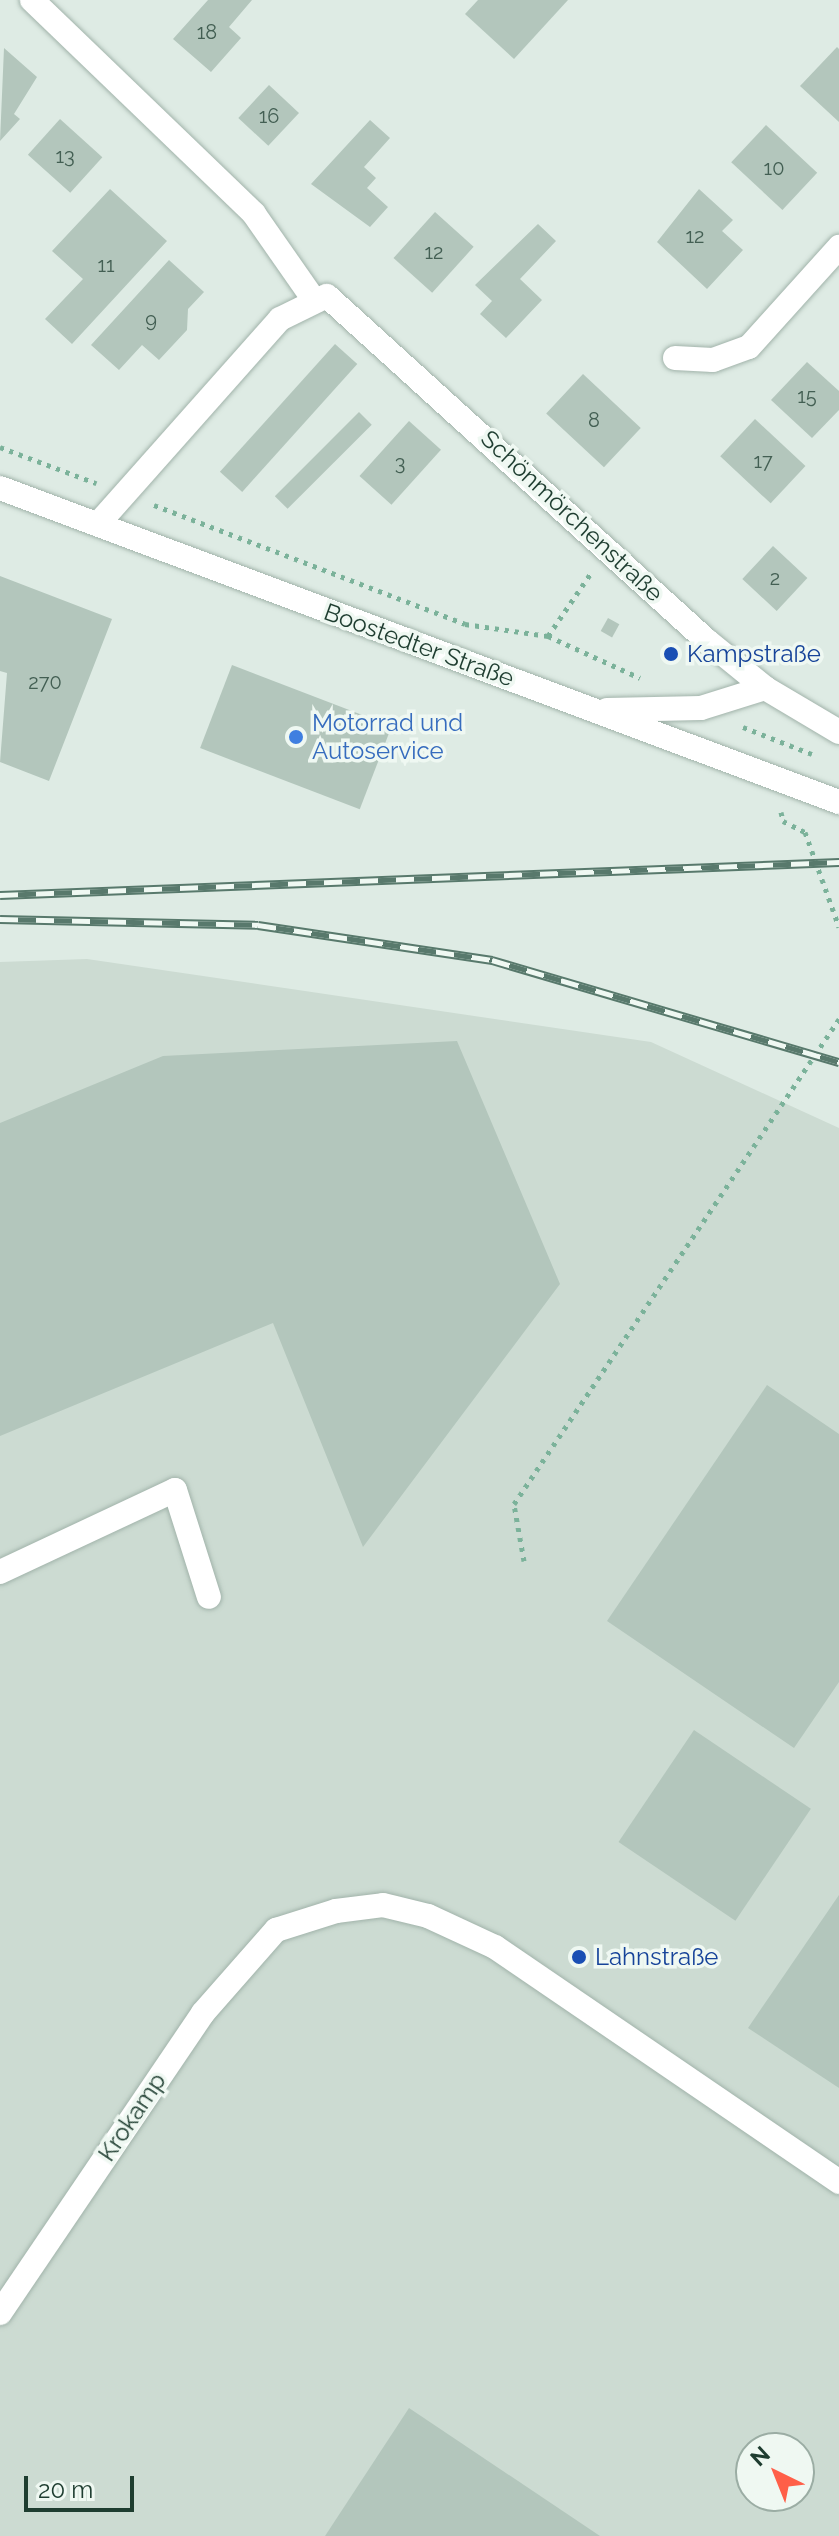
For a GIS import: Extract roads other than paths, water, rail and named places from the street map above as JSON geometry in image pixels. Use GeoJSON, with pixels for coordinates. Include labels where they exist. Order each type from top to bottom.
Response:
{"type":"FeatureCollection","features":[{"type":"Feature","properties":{"kind":"street"},"geometry":{"type":"LineString","coordinates":[[32,0],[254,214],[312,297],[280,319],[98,524]]}},
{"type":"Feature","properties":{"kind":"street"},"geometry":{"type":"LineString","coordinates":[[675,358],[713,360],[749,347],[839,247]]}},
{"type":"Feature","properties":{"kind":"street","name":"Schönmörchenstraße"},"geometry":{"type":"LineString","coordinates":[[312,297],[339,301],[608,549],[765,688],[839,732]]}},
{"type":"Feature","properties":{"kind":"street","name":"Boostedter Straße"},"geometry":{"type":"LineString","coordinates":[[0,488],[839,802]]}},
{"type":"Feature","properties":{"kind":"street"},"geometry":{"type":"LineString","coordinates":[[595,710],[701,708],[765,688]]}},
{"type":"Feature","properties":{"kind":"street"},"geometry":{"type":"LineString","coordinates":[[0,1572],[175,1490],[209,1597]]}},
{"type":"Feature","properties":{"kind":"street","name":"Krokamp"},"geometry":{"type":"LineString","coordinates":[[0,2313],[203,2013],[276,1930],[383,1905],[428,1916],[495,1947],[839,2182]]}},
{"type":"Feature","properties":{"kind":"railway"},"geometry":{"type":"LineString","coordinates":[[0,895],[839,862]]}},
{"type":"Feature","properties":{"kind":"railway"},"geometry":{"type":"LineString","coordinates":[[0,919],[258,925],[492,960],[839,1062]]}},
{"type":"Feature","properties":{"kind":"place","name":"Kampstraße"},"geometry":{"type":"Point","coordinates":[671,654]}},
{"type":"Feature","properties":{"kind":"place","name":"Motorrad und Autoservice"},"geometry":{"type":"Point","coordinates":[296,737]}},
{"type":"Feature","properties":{"kind":"place","name":"Lahnstraße"},"geometry":{"type":"Point","coordinates":[579,1957]}}]}
